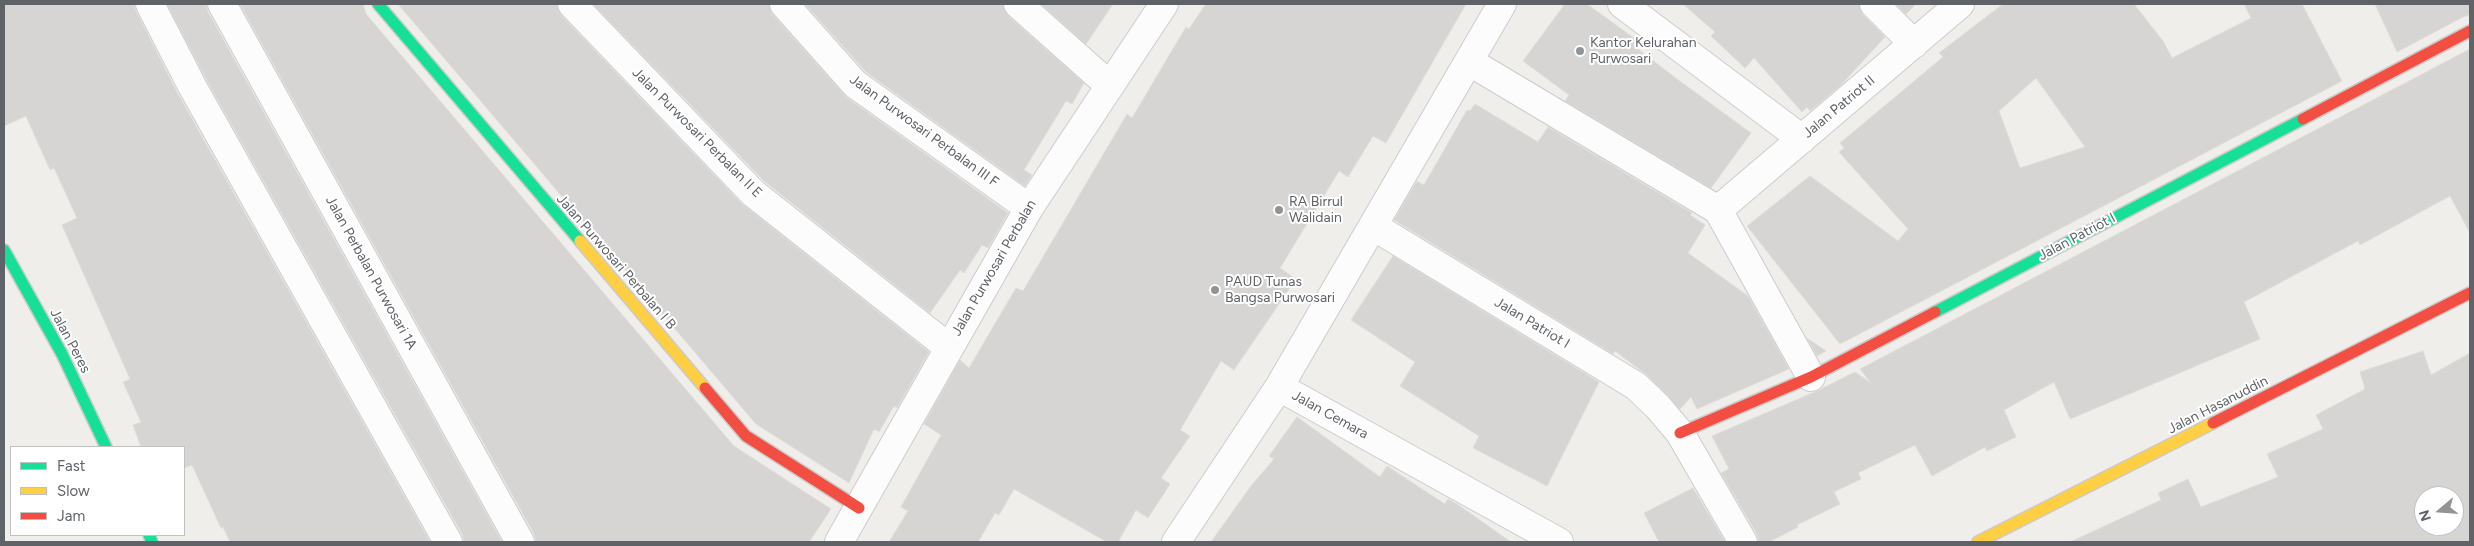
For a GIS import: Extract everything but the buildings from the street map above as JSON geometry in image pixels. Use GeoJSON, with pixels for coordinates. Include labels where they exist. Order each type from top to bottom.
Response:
{"type":"FeatureCollection","features":[{"type":"Feature","properties":{"kind":"street"},"geometry":{"type":"LineString","coordinates":[[150,4],[197,94],[448,542]]}},
{"type":"Feature","properties":{"kind":"street","name":"Jalan Perbalan Purwosari 1A"},"geometry":{"type":"LineString","coordinates":[[222,4],[520,542]]}},
{"type":"Feature","properties":{"kind":"street","name":"Jalan Purwosari Perbalan I B"},"geometry":{"type":"LineString","coordinates":[[378,4],[746,436],[859,508]]}},
{"type":"Feature","properties":{"kind":"street","name":"Jalan Purwosari Perbalan II E"},"geometry":{"type":"LineString","coordinates":[[572,4],[753,193],[948,347]]}},
{"type":"Feature","properties":{"kind":"street","name":"Jalan Purwosari Perbalan III F"},"geometry":{"type":"LineString","coordinates":[[784,4],[855,84],[1029,208]]}},
{"type":"Feature","properties":{"kind":"street"},"geometry":{"type":"LineString","coordinates":[[1018,4],[1109,85]]}},
{"type":"Feature","properties":{"kind":"street","name":"Jalan Purwosari Perbalan"},"geometry":{"type":"LineString","coordinates":[[839,542],[948,347],[1029,208],[1164,4]]}},
{"type":"Feature","properties":{"kind":"street","name":"Jalan Cemara"},"geometry":{"type":"LineString","coordinates":[[1502,4],[1470,62],[1279,387],[1559,542]]}},
{"type":"Feature","properties":{"kind":"street"},"geometry":{"type":"LineString","coordinates":[[1874,4],[1914,44]]}},
{"type":"Feature","properties":{"kind":"street","name":"Jalan Patriot II"},"geometry":{"type":"LineString","coordinates":[[1718,210],[1960,4]]}},
{"type":"Feature","properties":{"kind":"street"},"geometry":{"type":"LineString","coordinates":[[1632,7],[1802,139]]}},
{"type":"Feature","properties":{"kind":"street","name":"Jalan Patriot I"},"geometry":{"type":"LineString","coordinates":[[1680,433],[1811,377],[2470,31]]}},
{"type":"Feature","properties":{"kind":"street"},"geometry":{"type":"LineString","coordinates":[[1470,62],[1718,210],[1811,377]]}},
{"type":"Feature","properties":{"kind":"street","name":"Jalan Patriot I"},"geometry":{"type":"LineString","coordinates":[[1373,226],[1636,386],[1658,407],[1680,433],[1743,542]]}},
{"type":"Feature","properties":{"kind":"street","name":"Jalan Peres"},"geometry":{"type":"LineString","coordinates":[[4,250],[62,354],[106,446]]}},
{"type":"Feature","properties":{"kind":"street","name":"Jalan Hasanuddin"},"geometry":{"type":"LineString","coordinates":[[1978,542],[2470,293]]}},
{"type":"Feature","properties":{"kind":"street"},"geometry":{"type":"LineString","coordinates":[[1176,542],[1279,387]]}},
{"type":"Feature","properties":{"kind":"traffic: fast"},"geometry":{"type":"LineString","coordinates":[[378,4],[580,241]]}},
{"type":"Feature","properties":{"kind":"traffic: fast"},"geometry":{"type":"LineString","coordinates":[[1935,312],[2303,119]]}},
{"type":"Feature","properties":{"kind":"traffic: fast"},"geometry":{"type":"LineString","coordinates":[[4,250],[62,354],[106,446]]}},
{"type":"Feature","properties":{"kind":"traffic: fast"},"geometry":{"type":"LineString","coordinates":[[149,536],[152,542]]}},
{"type":"Feature","properties":{"kind":"traffic: slow"},"geometry":{"type":"LineString","coordinates":[[580,241],[705,388]]}},
{"type":"Feature","properties":{"kind":"traffic: slow"},"geometry":{"type":"LineString","coordinates":[[1978,542],[2213,423]]}},
{"type":"Feature","properties":{"kind":"traffic: jam"},"geometry":{"type":"LineString","coordinates":[[2303,119],[2470,31]]}},
{"type":"Feature","properties":{"kind":"traffic: jam"},"geometry":{"type":"LineString","coordinates":[[2213,423],[2470,293]]}},
{"type":"Feature","properties":{"kind":"traffic: jam"},"geometry":{"type":"LineString","coordinates":[[1680,433],[1811,377],[1935,312]]}},
{"type":"Feature","properties":{"kind":"traffic: jam"},"geometry":{"type":"LineString","coordinates":[[705,388],[746,436],[859,508]]}},
{"type":"Feature","properties":{"kind":"place","name":"Kantor Kelurahan Purwosari"},"geometry":{"type":"Point","coordinates":[1580,51]}},
{"type":"Feature","properties":{"kind":"place","name":"RA Birrul Walidain"},"geometry":{"type":"Point","coordinates":[1279,210]}},
{"type":"Feature","properties":{"kind":"place","name":"PAUD Tunas Bangsa Purwosari"},"geometry":{"type":"Point","coordinates":[1215,290]}}]}
